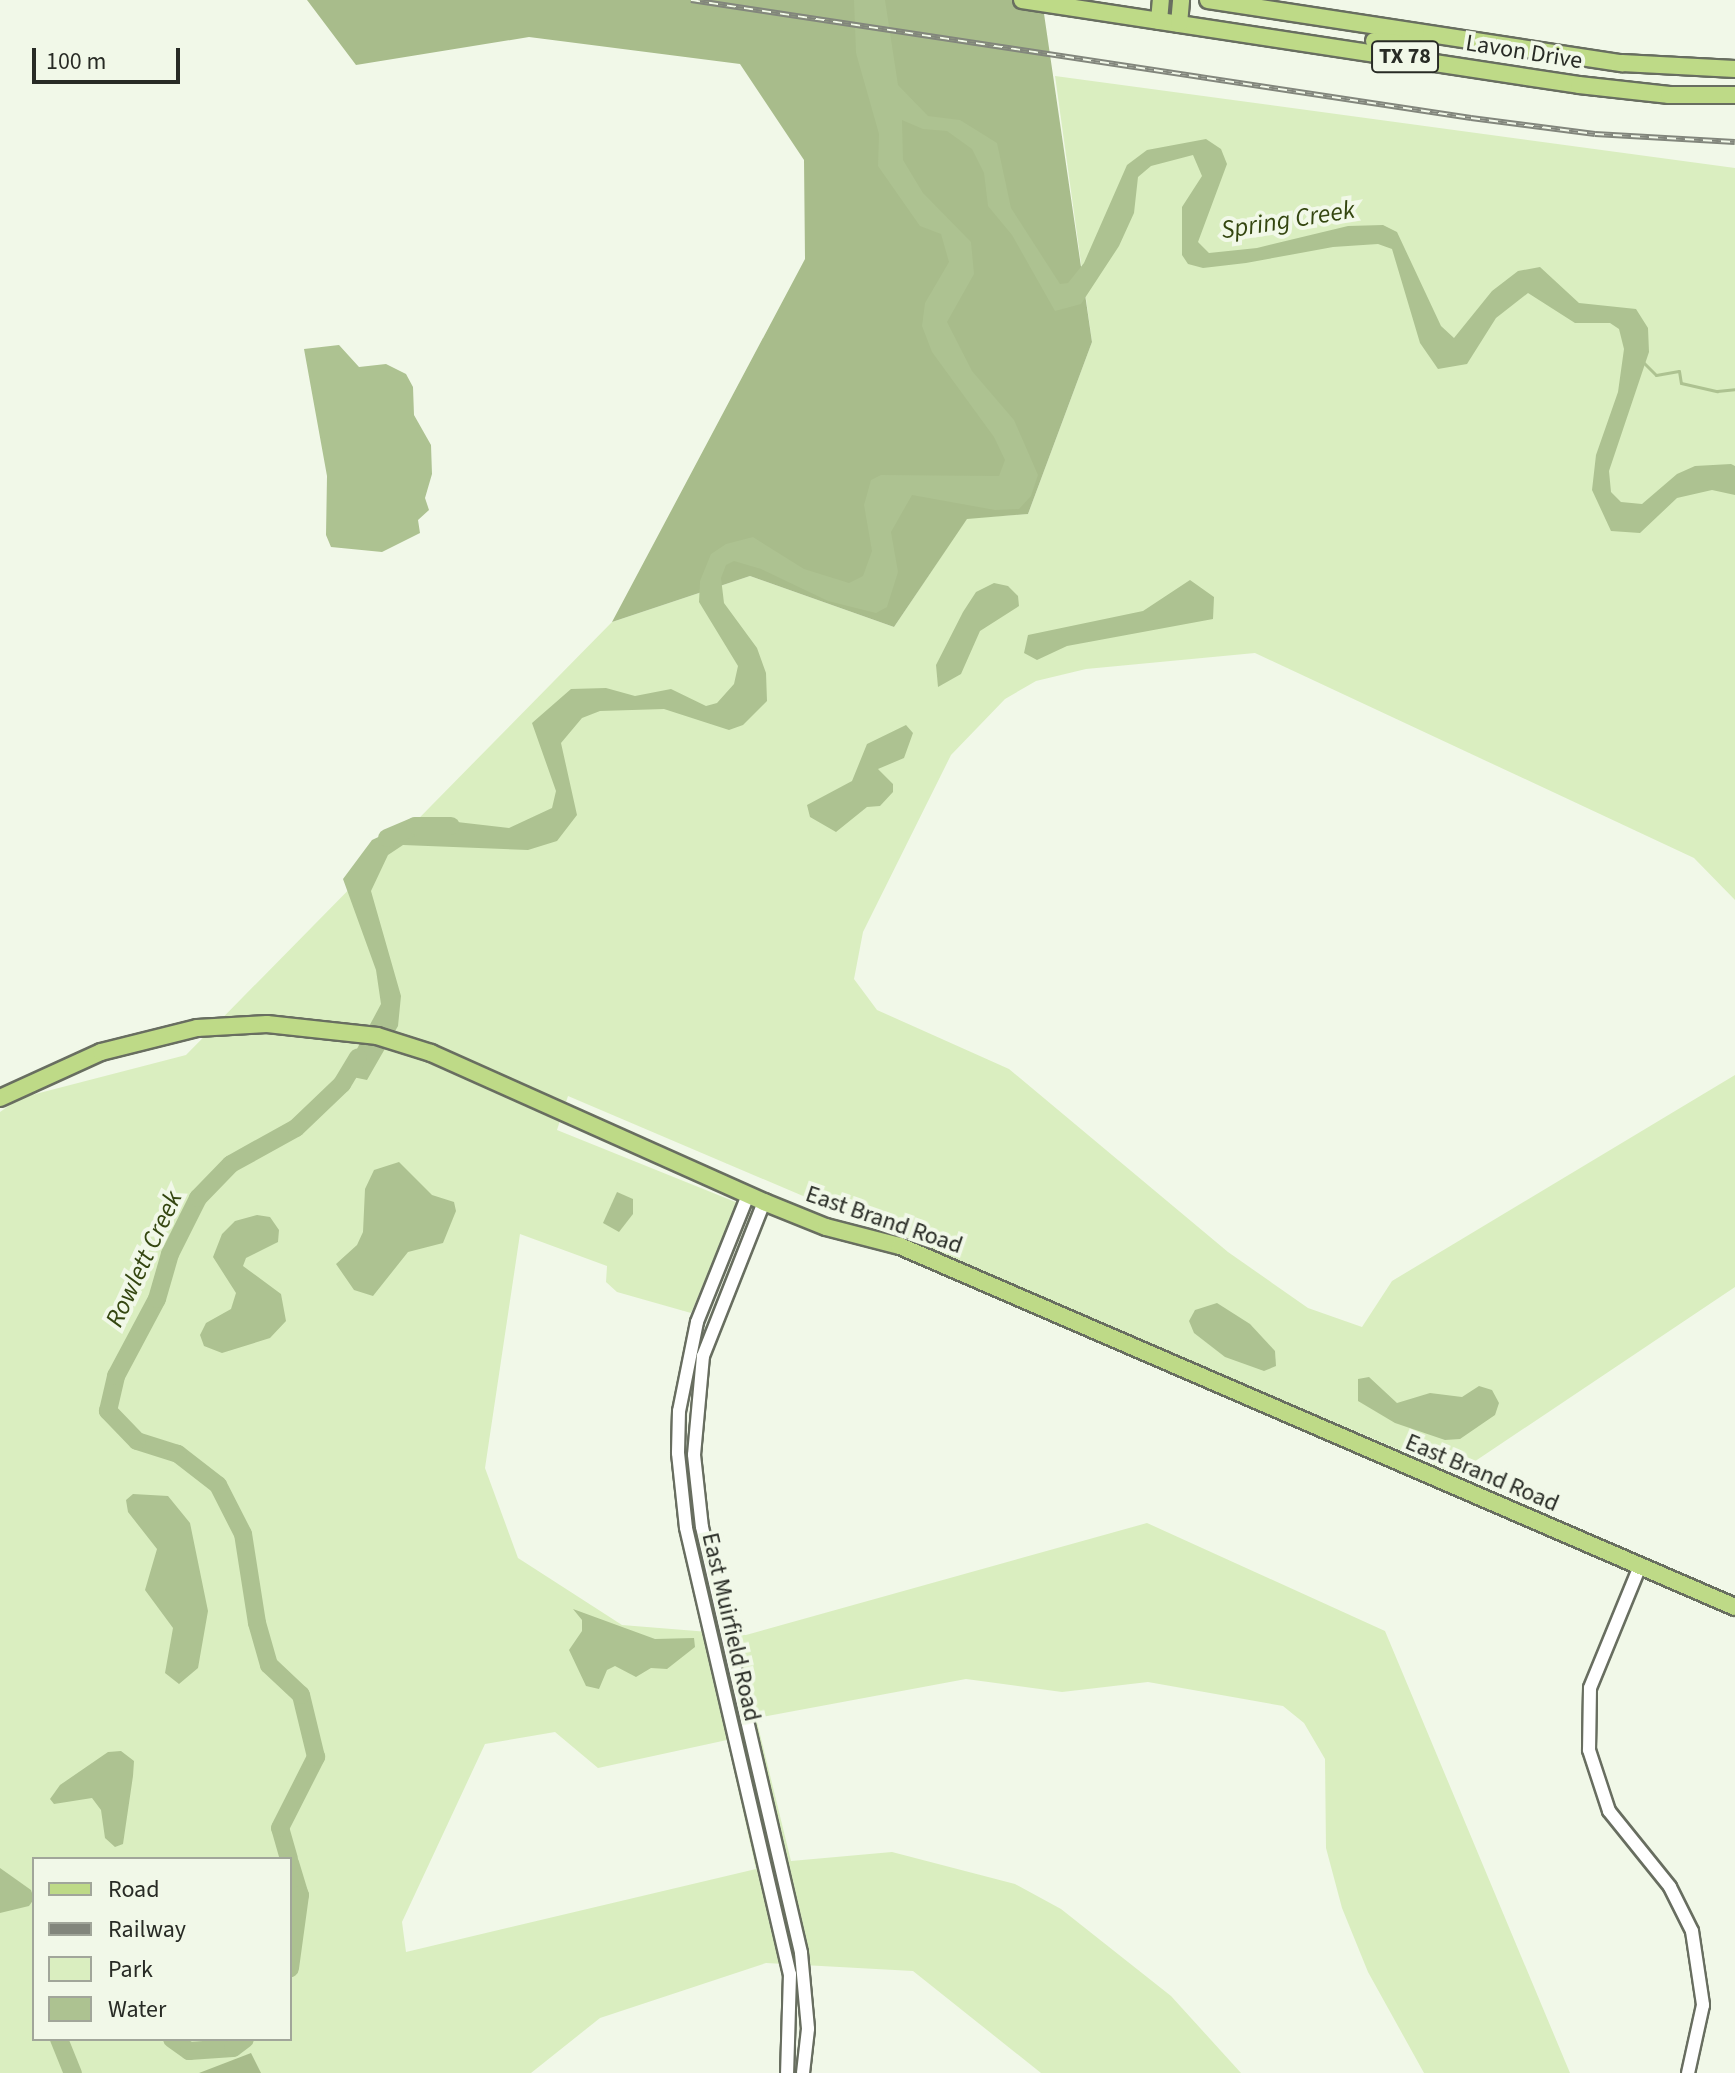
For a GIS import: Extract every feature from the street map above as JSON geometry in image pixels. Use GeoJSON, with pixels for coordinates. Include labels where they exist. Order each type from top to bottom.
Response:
{"type":"FeatureCollection","features":[{"type":"Feature","properties":{"kind":"main road","name":"Lavon Drive"},"geometry":{"type":"LineString","coordinates":[[1022,0],[1579,85],[1669,95],[1735,95]]}},
{"type":"Feature","properties":{"kind":"main road"},"geometry":{"type":"LineString","coordinates":[[1159,21],[1161,0]]}},
{"type":"Feature","properties":{"kind":"main road"},"geometry":{"type":"LineString","coordinates":[[1179,24],[1181,0]]}},
{"type":"Feature","properties":{"kind":"main road","name":"Lavon Drive"},"geometry":{"type":"LineString","coordinates":[[1208,0],[1622,63],[1735,69]]}},
{"type":"Feature","properties":{"kind":"main road"},"geometry":{"type":"LineString","coordinates":[[1306,42],[1330,37],[1402,45],[1411,42],[1416,32]]}},
{"type":"Feature","properties":{"kind":"main road","name":"East Brand Road"},"geometry":{"type":"LineString","coordinates":[[0,1098],[54,1069],[137,1041],[197,1028],[267,1024],[377,1036],[431,1053],[756,1199],[826,1227],[900,1246],[1735,1607]]}},
{"type":"Feature","properties":{"kind":"street","name":"East Muirfield Road"},"geometry":{"type":"LineString","coordinates":[[756,1199],[697,1322],[681,1397],[678,1453],[686,1528],[790,1974],[792,2030],[787,2073]]}},
{"type":"Feature","properties":{"kind":"street","name":"East Muirfield Road"},"geometry":{"type":"LineString","coordinates":[[756,1199],[703,1356],[694,1455],[702,1527],[801,1953],[808,2029],[803,2073]]}},
{"type":"Feature","properties":{"kind":"street"},"geometry":{"type":"LineString","coordinates":[[1640,1566],[1590,1688],[1589,1750],[1609,1811],[1670,1887],[1692,1931],[1703,2005],[1688,2073]]}},
{"type":"Feature","properties":{"kind":"green space"},"geometry":{"type":"Polygon","coordinates":[[[1055,76],[1735,168],[1735,900],[1694,858],[1255,653],[1086,669],[1036,681],[1005,699],[951,755],[863,932],[854,979],[877,1010],[1009,1069],[1228,1252],[1308,1308],[1362,1327],[1392,1281],[1735,1075],[1735,1287],[1456,1474],[568,1096],[557,1130],[738,1203],[691,1313],[617,1292],[606,1282],[607,1266],[520,1234],[485,1468],[518,1558],[622,1625],[746,1635],[1147,1523],[1385,1631],[1570,2073],[1424,2073],[1368,1972],[1342,1908],[1326,1848],[1325,1759],[1304,1723],[1283,1706],[1148,1682],[1062,1692],[966,1679],[756,1718],[791,1861],[892,1852],[1015,1884],[1061,1909],[1171,1996],[1241,2073],[1041,2073],[913,1971],[766,1963],[600,2018],[531,2073],[0,2073],[0,1112],[20,1098],[186,1055],[612,622],[750,576],[894,627],[967,518],[1028,514],[1092,342],[1055,76]],[[555,1732],[485,1744],[402,1922],[406,1952],[756,1869],[727,1740],[598,1768],[555,1732]]]}},
{"type":"Feature","properties":{"kind":"shaded area"},"geometry":{"type":"Polygon","coordinates":[[[307,0],[1042,0],[1092,342],[1028,514],[967,519],[894,627],[750,576],[612,622],[805,259],[804,160],[740,64],[529,37],[356,65],[307,0]]]}},
{"type":"Feature","properties":{"kind":"shaded area"},"geometry":{"type":"Polygon","coordinates":[[[251,2053],[261,2073],[199,2073],[251,2053]]]}},
{"type":"Feature","properties":{"kind":"water"},"geometry":{"type":"Polygon","coordinates":[[[854,0],[885,0],[898,85],[928,116],[960,120],[997,143],[1011,208],[1060,284],[1068,283],[1084,263],[1127,165],[1147,150],[1206,139],[1221,149],[1227,164],[1198,242],[1209,253],[1257,248],[1348,226],[1383,225],[1397,232],[1441,326],[1454,338],[1492,291],[1518,271],[1540,267],[1579,303],[1636,309],[1648,328],[1649,352],[1609,471],[1611,492],[1621,502],[1642,504],[1677,474],[1695,466],[1731,464],[1735,466],[1735,495],[1712,490],[1677,498],[1640,533],[1611,531],[1592,490],[1596,455],[1618,392],[1624,349],[1619,329],[1610,323],[1575,323],[1528,293],[1496,318],[1467,364],[1438,369],[1420,343],[1392,249],[1378,244],[1333,247],[1246,263],[1203,268],[1188,264],[1182,255],[1182,207],[1202,176],[1193,155],[1151,166],[1138,177],[1134,213],[1119,246],[1081,304],[1055,311],[1012,235],[988,206],[984,173],[972,149],[947,131],[923,129],[902,120],[903,160],[923,193],[971,242],[974,274],[947,322],[972,371],[1014,420],[1038,475],[1031,496],[1019,509],[995,510],[912,495],[891,532],[898,572],[887,607],[876,613],[828,601],[761,569],[734,561],[726,565],[721,578],[724,603],[757,648],[766,673],[767,701],[743,725],[729,730],[664,709],[600,711],[582,718],[561,743],[577,815],[557,841],[528,850],[403,845],[388,855],[371,891],[401,996],[398,1026],[367,1080],[343,1075],[381,1004],[376,970],[343,879],[372,840],[391,831],[457,822],[509,828],[552,808],[556,791],[532,723],[571,689],[606,688],[635,696],[671,689],[706,706],[717,703],[734,684],[738,666],[699,602],[700,581],[711,554],[726,544],[753,537],[804,569],[849,583],[863,576],[872,551],[864,505],[871,480],[881,475],[999,476],[1005,460],[994,437],[932,352],[922,326],[925,303],[949,262],[941,234],[920,226],[878,166],[879,134],[856,53],[854,0]]]}},
{"type":"Feature","properties":{"kind":"water"},"geometry":{"type":"Polygon","coordinates":[[[339,345],[359,367],[386,364],[406,374],[413,387],[414,415],[431,445],[432,474],[425,498],[429,510],[418,520],[420,533],[382,552],[331,547],[326,535],[327,476],[304,349],[339,345]]]}},
{"type":"Feature","properties":{"kind":"water"},"geometry":{"type":"Polygon","coordinates":[[[1190,580],[1214,597],[1213,619],[1067,646],[1037,660],[1024,653],[1028,635],[1143,611],[1190,580]]]}},
{"type":"Feature","properties":{"kind":"water"},"geometry":{"type":"Polygon","coordinates":[[[994,583],[1008,586],[1018,596],[1019,606],[980,631],[961,674],[938,687],[936,665],[963,612],[976,592],[994,583]]]}},
{"type":"Feature","properties":{"kind":"water"},"geometry":{"type":"Polygon","coordinates":[[[906,725],[913,733],[904,758],[878,769],[893,784],[893,792],[880,806],[867,807],[836,832],[810,817],[807,805],[852,781],[867,744],[906,725]]]}},
{"type":"Feature","properties":{"kind":"water"},"geometry":{"type":"Polygon","coordinates":[[[399,1162],[432,1195],[454,1202],[456,1211],[443,1243],[408,1252],[373,1296],[354,1290],[336,1264],[357,1245],[363,1232],[365,1189],[374,1170],[399,1162]]]}},
{"type":"Feature","properties":{"kind":"water"},"geometry":{"type":"Polygon","coordinates":[[[617,1192],[633,1199],[633,1214],[619,1232],[603,1223],[617,1192]]]}},
{"type":"Feature","properties":{"kind":"water"},"geometry":{"type":"Polygon","coordinates":[[[257,1215],[270,1217],[279,1230],[278,1242],[246,1258],[243,1266],[281,1294],[286,1321],[270,1338],[222,1353],[204,1346],[200,1335],[206,1323],[231,1309],[236,1293],[213,1257],[222,1234],[235,1221],[257,1215]]]}},
{"type":"Feature","properties":{"kind":"water"},"geometry":{"type":"Polygon","coordinates":[[[1217,1303],[1250,1324],[1275,1351],[1276,1366],[1264,1371],[1225,1357],[1194,1333],[1189,1321],[1195,1310],[1217,1303]]]}},
{"type":"Feature","properties":{"kind":"water"},"geometry":{"type":"Polygon","coordinates":[[[1369,1377],[1397,1403],[1430,1393],[1462,1397],[1479,1386],[1492,1390],[1499,1403],[1495,1415],[1460,1439],[1445,1440],[1395,1423],[1358,1401],[1358,1379],[1369,1377]]]}},
{"type":"Feature","properties":{"kind":"water"},"geometry":{"type":"Polygon","coordinates":[[[133,1494],[168,1496],[190,1523],[208,1611],[198,1668],[179,1684],[165,1673],[173,1628],[145,1590],[157,1549],[128,1512],[126,1500],[133,1494]]]}},
{"type":"Feature","properties":{"kind":"water"},"geometry":{"type":"Polygon","coordinates":[[[573,1609],[655,1639],[694,1638],[695,1647],[667,1669],[651,1668],[636,1677],[615,1666],[607,1670],[599,1689],[586,1686],[569,1650],[582,1631],[582,1620],[573,1609]]]}},
{"type":"Feature","properties":{"kind":"water"},"geometry":{"type":"Polygon","coordinates":[[[121,1751],[134,1761],[123,1844],[115,1847],[105,1838],[101,1810],[92,1798],[54,1804],[50,1799],[60,1785],[108,1752],[121,1751]]]}},
{"type":"Feature","properties":{"kind":"water"},"geometry":{"type":"Polygon","coordinates":[[[0,1868],[31,1890],[32,1902],[29,1906],[0,1913],[0,1868]]]}},
{"type":"Feature","properties":{"kind":"waterway"},"geometry":{"type":"LineString","coordinates":[[1643,362],[1656,375],[1679,371],[1681,383],[1717,391],[1735,389]]}},
{"type":"Feature","properties":{"kind":"waterway","name":"Rowlett Creek"},"geometry":{"type":"LineString","coordinates":[[387,838],[415,826],[451,826]]}},
{"type":"Feature","properties":{"kind":"waterway","name":"Rowlett Creek"},"geometry":{"type":"LineString","coordinates":[[288,1857],[280,1828],[316,1757],[301,1695],[269,1665],[257,1623],[243,1534],[218,1485],[178,1454],[137,1441],[108,1411],[116,1376],[157,1299],[170,1254],[198,1198],[231,1164],[296,1128],[342,1084],[358,1057]]}},
{"type":"Feature","properties":{"kind":"waterway","name":"Rowlett Creek"},"geometry":{"type":"LineString","coordinates":[[292,1869],[300,1895],[292,1953]]}},
{"type":"Feature","properties":{"kind":"waterway","name":"Rowlett Creek"},"geometry":{"type":"LineString","coordinates":[[60,2041],[73,2073]]}},
{"type":"Feature","properties":{"kind":"waterway","name":"Rowlett Creek"},"geometry":{"type":"LineString","coordinates":[[175,2041],[189,2051],[233,2048],[242,2041]]}},
{"type":"Feature","properties":{"kind":"railway"},"geometry":{"type":"LineString","coordinates":[[691,0],[1471,118],[1595,134],[1735,142]]}},
{"type":"Feature","properties":{"kind":"water label","name":"Spring Creek"},"geometry":{"type":"Point","coordinates":[1288,220]}}]}
